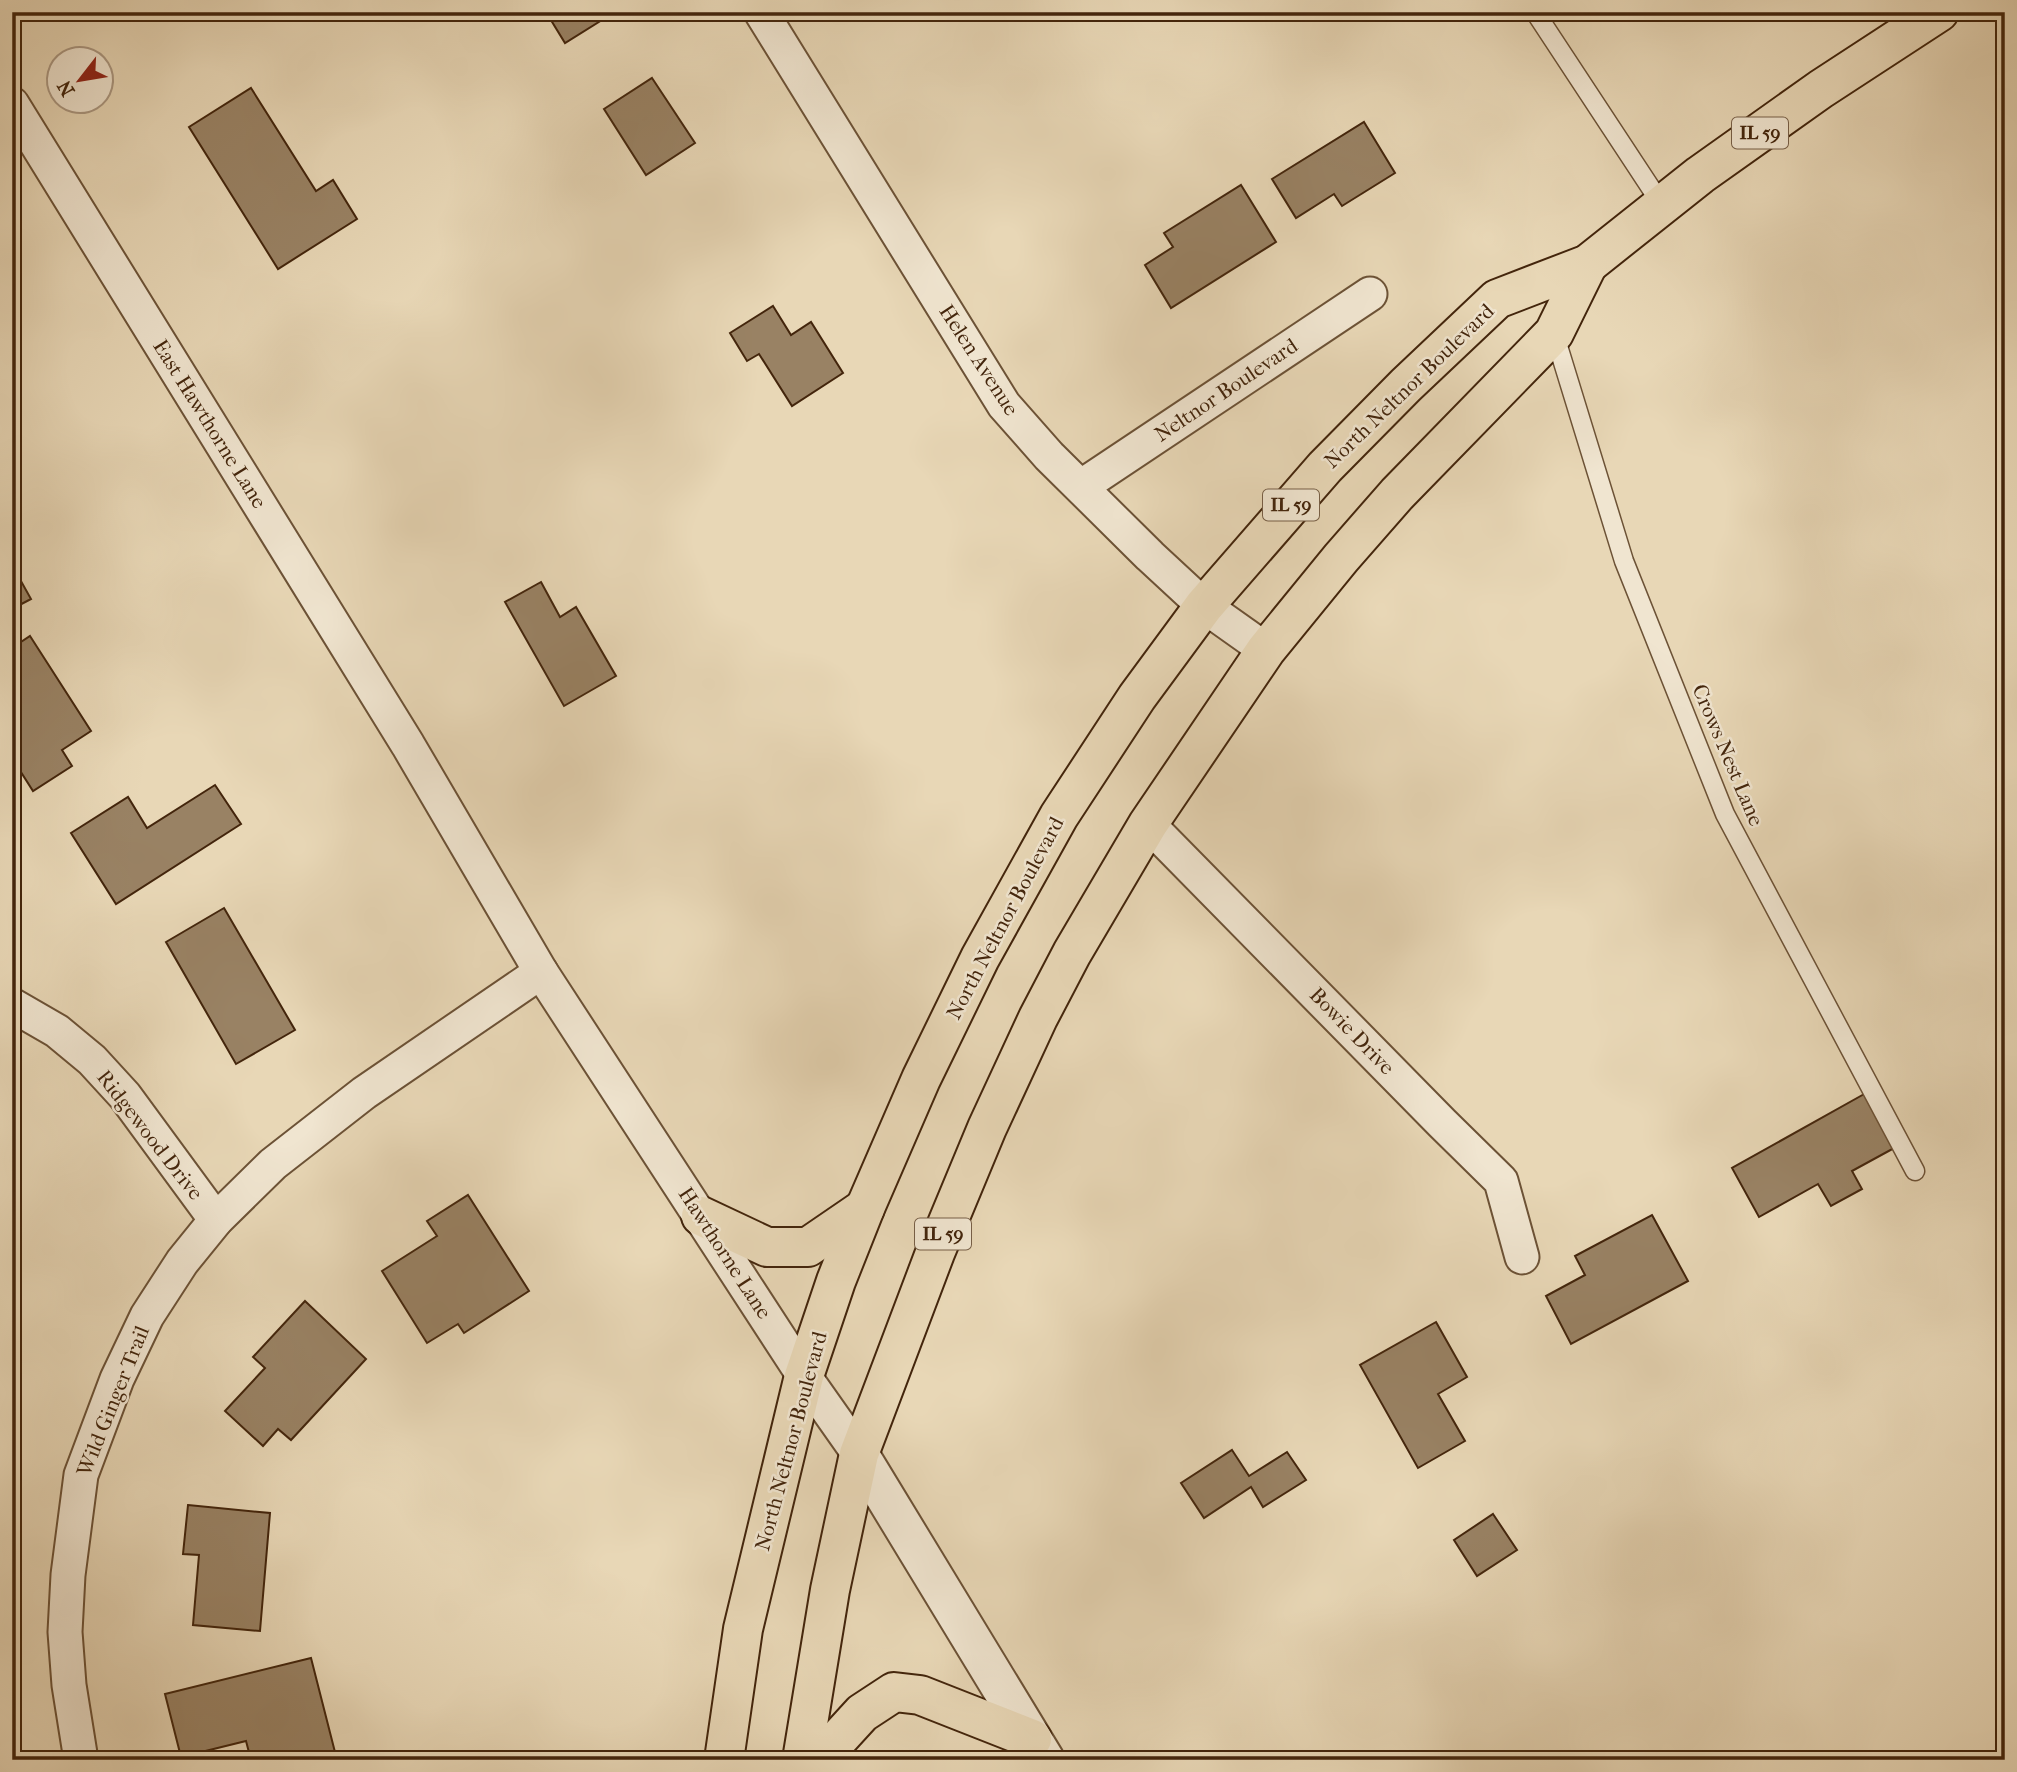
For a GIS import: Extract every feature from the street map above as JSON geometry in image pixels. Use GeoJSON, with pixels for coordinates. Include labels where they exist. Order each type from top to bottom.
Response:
{"type":"FeatureCollection","features":[{"type":"Feature","properties":{"kind":"main road","name":"North Neltnor Boulevard"},"geometry":{"type":"LineString","coordinates":[[724,1760],[743,1629],[804,1376],[836,1281],[921,1079],[980,958],[1052,828],[1137,697],[1204,606],[1325,467],[1497,299],[1588,264],[1700,175],[1821,89],[1938,12]]}},
{"type":"Feature","properties":{"kind":"main road","name":"North Neltnor Boulevard"},"geometry":{"type":"LineString","coordinates":[[802,1760],[830,1590],[859,1454],[935,1253],[986,1128],[1049,996],[1148,824],[1266,650],[1397,494],[1555,333],[1588,264]]}},
{"type":"Feature","properties":{"kind":"main road"},"geometry":{"type":"LineString","coordinates":[[701,1216],[767,1247],[808,1247],[865,1208]]}},
{"type":"Feature","properties":{"kind":"main road"},"geometry":{"type":"LineString","coordinates":[[819,1760],[862,1713],[894,1692],[920,1695],[1039,1749]]}},
{"type":"Feature","properties":{"kind":"street","name":"Helen Avenue"},"geometry":{"type":"LineString","coordinates":[[761,12],[1004,405],[1049,456],[1150,556],[1204,606],[1266,650]]}},
{"type":"Feature","properties":{"kind":"street","name":"East Hawthorne Lane"},"geometry":{"type":"LineString","coordinates":[[12,104],[408,745]]}},
{"type":"Feature","properties":{"kind":"street","name":"Neltnor Boulevard"},"geometry":{"type":"LineString","coordinates":[[1082,486],[1370,294]]}},
{"type":"Feature","properties":{"kind":"street","name":"Hawthorne Lane"},"geometry":{"type":"LineString","coordinates":[[408,745],[541,972],[804,1376],[859,1454],[1039,1749]]}},
{"type":"Feature","properties":{"kind":"street","name":"Bowie Drive"},"geometry":{"type":"LineString","coordinates":[[1148,824],[1501,1181],[1522,1257]]}},
{"type":"Feature","properties":{"kind":"street","name":"Wild Ginger Trail"},"geometry":{"type":"LineString","coordinates":[[81,1760],[69,1685],[65,1632],[68,1575],[81,1475],[117,1379],[147,1316],[182,1262],[216,1220],[273,1164],[344,1108],[541,972]]}},
{"type":"Feature","properties":{"kind":"street","name":"Ridgewood Drive"},"geometry":{"type":"LineString","coordinates":[[12,1005],[57,1031],[92,1060],[125,1096],[216,1220]]}},
{"type":"Feature","properties":{"kind":"lane"},"geometry":{"type":"LineString","coordinates":[[1535,12],[1662,205]]}},
{"type":"Feature","properties":{"kind":"lane","name":"Crows Nest Lane"},"geometry":{"type":"LineString","coordinates":[[1555,333],[1623,561],[1726,814],[1915,1171]]}},
{"type":"Feature","properties":{"kind":"building"},"geometry":{"type":"Polygon","coordinates":[[[546,12],[608,12],[610,15],[565,43],[546,12]]]}},
{"type":"Feature","properties":{"kind":"building"},"geometry":{"type":"Polygon","coordinates":[[[652,78],[695,143],[646,175],[604,109],[652,78]]]}},
{"type":"Feature","properties":{"kind":"building"},"geometry":{"type":"Polygon","coordinates":[[[251,88],[316,191],[333,180],[357,219],[278,269],[189,127],[251,88]]]}},
{"type":"Feature","properties":{"kind":"building"},"geometry":{"type":"Polygon","coordinates":[[[1364,122],[1395,173],[1342,206],[1334,194],[1296,218],[1272,179],[1364,122]]]}},
{"type":"Feature","properties":{"kind":"building"},"geometry":{"type":"Polygon","coordinates":[[[1241,185],[1276,242],[1171,308],[1145,265],[1173,247],[1164,233],[1241,185]]]}},
{"type":"Feature","properties":{"kind":"building"},"geometry":{"type":"Polygon","coordinates":[[[773,306],[791,335],[811,322],[843,373],[792,406],[759,354],[747,361],[730,333],[773,306]]]}},
{"type":"Feature","properties":{"kind":"building"},"geometry":{"type":"Polygon","coordinates":[[[12,565],[31,599],[12,609],[12,565]]]}},
{"type":"Feature","properties":{"kind":"building"},"geometry":{"type":"Polygon","coordinates":[[[541,582],[560,617],[576,607],[616,676],[564,706],[505,602],[541,582]]]}},
{"type":"Feature","properties":{"kind":"building"},"geometry":{"type":"Polygon","coordinates":[[[30,636],[91,731],[62,750],[72,766],[33,791],[12,758],[12,648],[30,636]]]}},
{"type":"Feature","properties":{"kind":"building"},"geometry":{"type":"Polygon","coordinates":[[[215,785],[241,824],[116,904],[71,833],[128,797],[147,828],[215,785]]]}},
{"type":"Feature","properties":{"kind":"building"},"geometry":{"type":"Polygon","coordinates":[[[224,908],[295,1030],[236,1064],[166,942],[224,908]]]}},
{"type":"Feature","properties":{"kind":"building"},"geometry":{"type":"Polygon","coordinates":[[[1866,1093],[1896,1147],[1852,1171],[1862,1189],[1831,1206],[1818,1184],[1759,1217],[1732,1168],[1866,1093]]]}},
{"type":"Feature","properties":{"kind":"building"},"geometry":{"type":"Polygon","coordinates":[[[468,1195],[529,1291],[464,1333],[458,1324],[427,1343],[382,1271],[437,1236],[427,1221],[468,1195]]]}},
{"type":"Feature","properties":{"kind":"building"},"geometry":{"type":"Polygon","coordinates":[[[1652,1215],[1688,1281],[1571,1344],[1546,1296],[1585,1275],[1575,1256],[1652,1215]]]}},
{"type":"Feature","properties":{"kind":"building"},"geometry":{"type":"Polygon","coordinates":[[[305,1301],[366,1359],[291,1440],[278,1429],[263,1446],[225,1411],[265,1368],[253,1357],[305,1301]]]}},
{"type":"Feature","properties":{"kind":"building"},"geometry":{"type":"Polygon","coordinates":[[[1436,1322],[1467,1377],[1438,1394],[1465,1441],[1418,1468],[1360,1365],[1436,1322]]]}},
{"type":"Feature","properties":{"kind":"building"},"geometry":{"type":"Polygon","coordinates":[[[1232,1450],[1249,1476],[1287,1452],[1306,1480],[1263,1507],[1251,1487],[1204,1518],[1181,1483],[1232,1450]]]}},
{"type":"Feature","properties":{"kind":"building"},"geometry":{"type":"Polygon","coordinates":[[[188,1505],[270,1513],[260,1631],[193,1625],[199,1555],[183,1554],[188,1505]]]}},
{"type":"Feature","properties":{"kind":"building"},"geometry":{"type":"Polygon","coordinates":[[[1493,1514],[1517,1550],[1477,1576],[1454,1540],[1493,1514]]]}},
{"type":"Feature","properties":{"kind":"building"},"geometry":{"type":"Polygon","coordinates":[[[311,1658],[337,1760],[251,1760],[246,1741],[181,1757],[165,1694],[311,1658]]]}}]}
